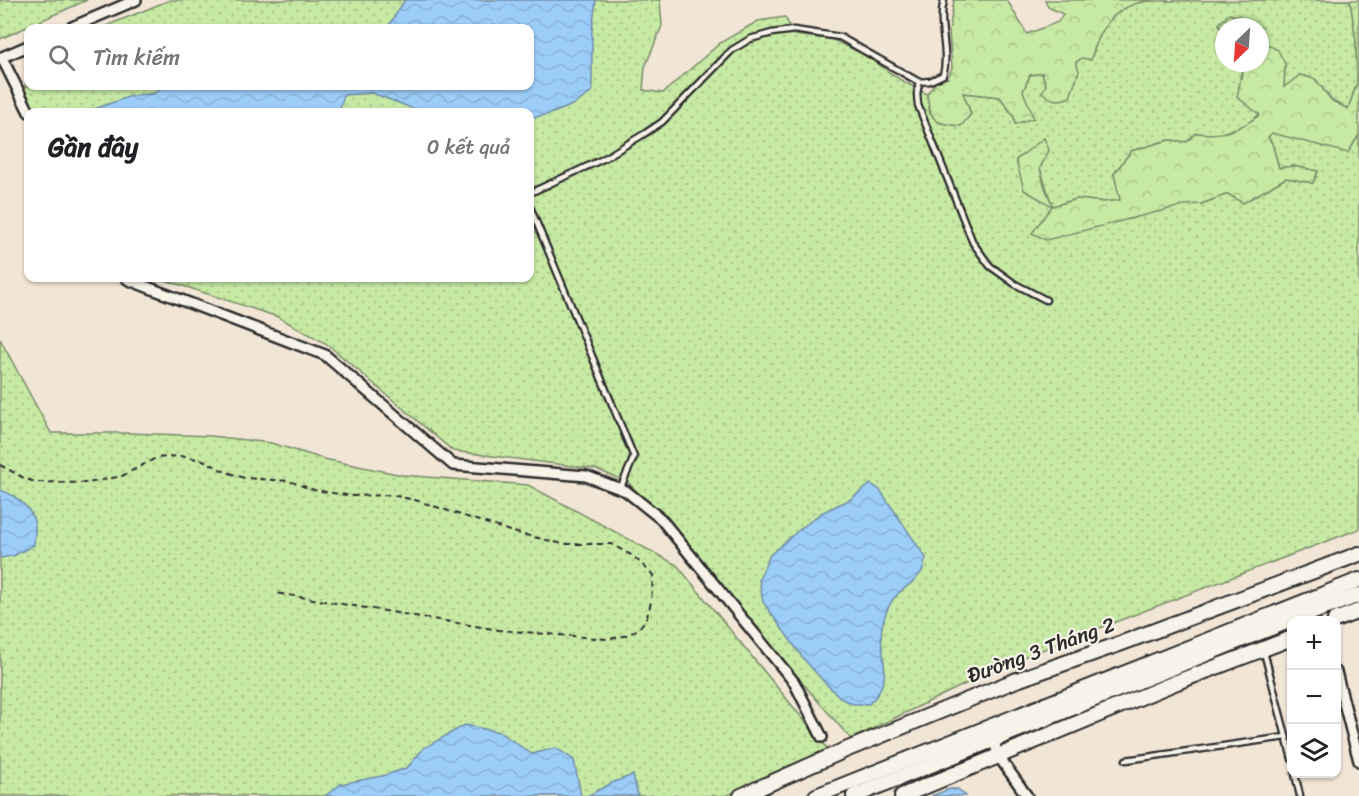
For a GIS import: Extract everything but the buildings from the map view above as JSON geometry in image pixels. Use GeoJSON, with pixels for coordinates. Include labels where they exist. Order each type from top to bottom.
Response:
{"type":"FeatureCollection","features":[{"type":"Feature","properties":{"kind":"main road","name":"Đường 3 Tháng 2"},"geometry":{"type":"LineString","coordinates":[[741,796],[843,751],[1014,681],[1359,554]]}},
{"type":"Feature","properties":{"kind":"main road"},"geometry":{"type":"LineString","coordinates":[[816,796],[1359,580]]}},
{"type":"Feature","properties":{"kind":"main road"},"geometry":{"type":"LineString","coordinates":[[854,796],[1359,595]]}},
{"type":"Feature","properties":{"kind":"main road"},"geometry":{"type":"LineString","coordinates":[[1341,618],[1359,611]]}},
{"type":"Feature","properties":{"kind":"main road"},"geometry":{"type":"LineString","coordinates":[[902,796],[1177,682],[1287,640]]}},
{"type":"Feature","properties":{"kind":"street"},"geometry":{"type":"LineString","coordinates":[[79,24],[136,0]]}},
{"type":"Feature","properties":{"kind":"street"},"geometry":{"type":"LineString","coordinates":[[24,48],[1,58],[27,108]]}},
{"type":"Feature","properties":{"kind":"street"},"geometry":{"type":"LineString","coordinates":[[134,282],[325,355],[453,465],[586,476],[626,491],[661,519],[794,682],[822,737]]}},
{"type":"Feature","properties":{"kind":"street"},"geometry":{"type":"LineString","coordinates":[[1341,691],[1359,761]]}},
{"type":"Feature","properties":{"kind":"street"},"geometry":{"type":"LineString","coordinates":[[993,739],[999,757],[1027,796]]}},
{"type":"Feature","properties":{"kind":"lane"},"geometry":{"type":"LineString","coordinates":[[534,191],[594,164],[662,122],[732,50],[750,39],[794,30],[840,36],[919,81],[930,81],[943,75],[946,66],[941,26],[943,0]]}},
{"type":"Feature","properties":{"kind":"lane"},"geometry":{"type":"LineString","coordinates":[[919,81],[918,105],[973,243],[990,266],[1015,284],[1046,300]]}},
{"type":"Feature","properties":{"kind":"lane"},"geometry":{"type":"LineString","coordinates":[[534,217],[634,457],[620,489]]}},
{"type":"Feature","properties":{"kind":"lane"},"geometry":{"type":"LineString","coordinates":[[1263,649],[1287,741]]}},
{"type":"Feature","properties":{"kind":"lane"},"geometry":{"type":"LineString","coordinates":[[1126,760],[1286,737]]}},
{"type":"Feature","properties":{"kind":"lane"},"geometry":{"type":"LineString","coordinates":[[1296,778],[1300,796]]}},
{"type":"Feature","properties":{"kind":"path"},"geometry":{"type":"LineString","coordinates":[[0,465],[35,482],[88,483],[122,476],[156,458],[178,456],[192,458],[203,460],[244,478],[289,481],[314,490],[352,496],[391,495],[437,505],[513,532],[562,544],[611,544],[633,556],[653,575],[653,595],[646,620],[632,634],[607,639],[507,631],[276,593]]}},
{"type":"Feature","properties":{"kind":"green space"},"geometry":{"type":"Polygon","coordinates":[[[0,0],[87,0],[33,24],[24,24],[24,28],[0,39],[0,0]]]}},
{"type":"Feature","properties":{"kind":"green space"},"geometry":{"type":"Polygon","coordinates":[[[170,0],[660,0],[662,26],[645,67],[643,90],[663,93],[720,43],[758,21],[785,17],[794,35],[831,39],[861,53],[901,80],[927,94],[930,114],[971,114],[963,93],[1000,97],[1014,117],[1015,123],[1023,91],[1030,75],[1041,72],[1046,85],[1082,58],[1091,59],[1098,39],[1110,20],[1122,9],[1138,1],[1350,0],[1356,41],[1357,83],[1348,109],[1332,101],[1315,79],[1300,75],[1284,88],[1285,64],[1269,49],[1269,18],[1215,18],[1215,72],[1242,72],[1240,78],[1260,114],[1245,125],[1216,135],[1196,133],[1187,142],[1169,140],[1131,151],[1114,174],[1121,200],[1104,202],[1077,199],[1053,206],[1201,204],[1228,194],[1243,203],[1286,178],[1313,183],[1318,171],[1293,166],[1279,168],[1268,137],[1272,132],[1348,152],[1359,135],[1359,529],[1013,661],[851,739],[629,483],[596,469],[453,451],[327,344],[278,317],[171,282],[534,282],[534,108],[27,108],[25,90],[534,90],[534,24],[111,24],[170,0]],[[1038,144],[1016,160],[1052,205],[1040,168],[1049,150],[1038,144]]]}},
{"type":"Feature","properties":{"kind":"green space"},"geometry":{"type":"Polygon","coordinates":[[[954,0],[1007,0],[1027,34],[1058,22],[1063,14],[1048,7],[1045,0],[1153,0],[1129,6],[1111,18],[1099,36],[1091,60],[1082,58],[1076,62],[1079,71],[1070,97],[1055,100],[1049,97],[1042,92],[1046,85],[1042,73],[1030,75],[1023,91],[1034,118],[1015,124],[1014,116],[1000,97],[963,93],[971,114],[961,126],[944,124],[935,119],[930,110],[927,94],[936,82],[948,78],[952,68],[949,32],[954,0]]]}},
{"type":"Feature","properties":{"kind":"green space"},"geometry":{"type":"Polygon","coordinates":[[[1350,0],[1359,0],[1359,135],[1348,153],[1272,133],[1268,137],[1279,168],[1293,166],[1318,171],[1313,183],[1286,178],[1243,203],[1228,194],[1201,204],[1185,205],[1046,240],[1032,233],[1052,206],[1024,190],[1016,160],[1044,138],[1049,150],[1040,168],[1053,206],[1077,199],[1104,202],[1120,200],[1114,174],[1131,151],[1169,140],[1187,142],[1196,133],[1214,134],[1230,131],[1260,115],[1237,97],[1242,72],[1269,72],[1269,46],[1278,50],[1285,64],[1284,87],[1300,75],[1315,79],[1332,101],[1348,109],[1357,83],[1356,41],[1350,0]]]}},
{"type":"Feature","properties":{"kind":"green space"},"geometry":{"type":"Polygon","coordinates":[[[1229,14],[1241,18],[1225,18],[1229,14]]]}},
{"type":"Feature","properties":{"kind":"green space"},"geometry":{"type":"Polygon","coordinates":[[[0,339],[51,433],[211,436],[271,443],[324,459],[402,475],[528,485],[677,565],[831,753],[725,796],[0,796],[0,339]]]}},
{"type":"Feature","properties":{"kind":"water"},"geometry":{"type":"Polygon","coordinates":[[[405,0],[596,0],[592,31],[592,91],[563,109],[534,117],[534,108],[411,108],[372,93],[344,95],[340,108],[97,108],[131,96],[155,93],[158,90],[534,90],[534,24],[390,24],[405,0]]]}},
{"type":"Feature","properties":{"kind":"water"},"geometry":{"type":"Polygon","coordinates":[[[871,484],[880,490],[926,558],[923,570],[893,599],[885,615],[881,633],[885,673],[878,693],[869,704],[853,704],[842,699],[803,658],[763,602],[759,579],[770,555],[799,530],[821,513],[849,500],[871,484]]]}},
{"type":"Feature","properties":{"kind":"water"},"geometry":{"type":"Polygon","coordinates":[[[0,490],[17,499],[27,508],[34,520],[35,531],[34,545],[13,556],[0,558],[0,490]]]}},
{"type":"Feature","properties":{"kind":"water"},"geometry":{"type":"Polygon","coordinates":[[[465,725],[499,732],[532,754],[556,748],[574,760],[581,796],[325,796],[341,784],[382,776],[407,768],[424,748],[465,725]]]}},
{"type":"Feature","properties":{"kind":"water"},"geometry":{"type":"Polygon","coordinates":[[[633,775],[638,796],[587,796],[614,782],[633,775]]]}},
{"type":"Feature","properties":{"kind":"water"},"geometry":{"type":"Polygon","coordinates":[[[950,789],[958,789],[966,796],[931,796],[950,789]]]}}]}
